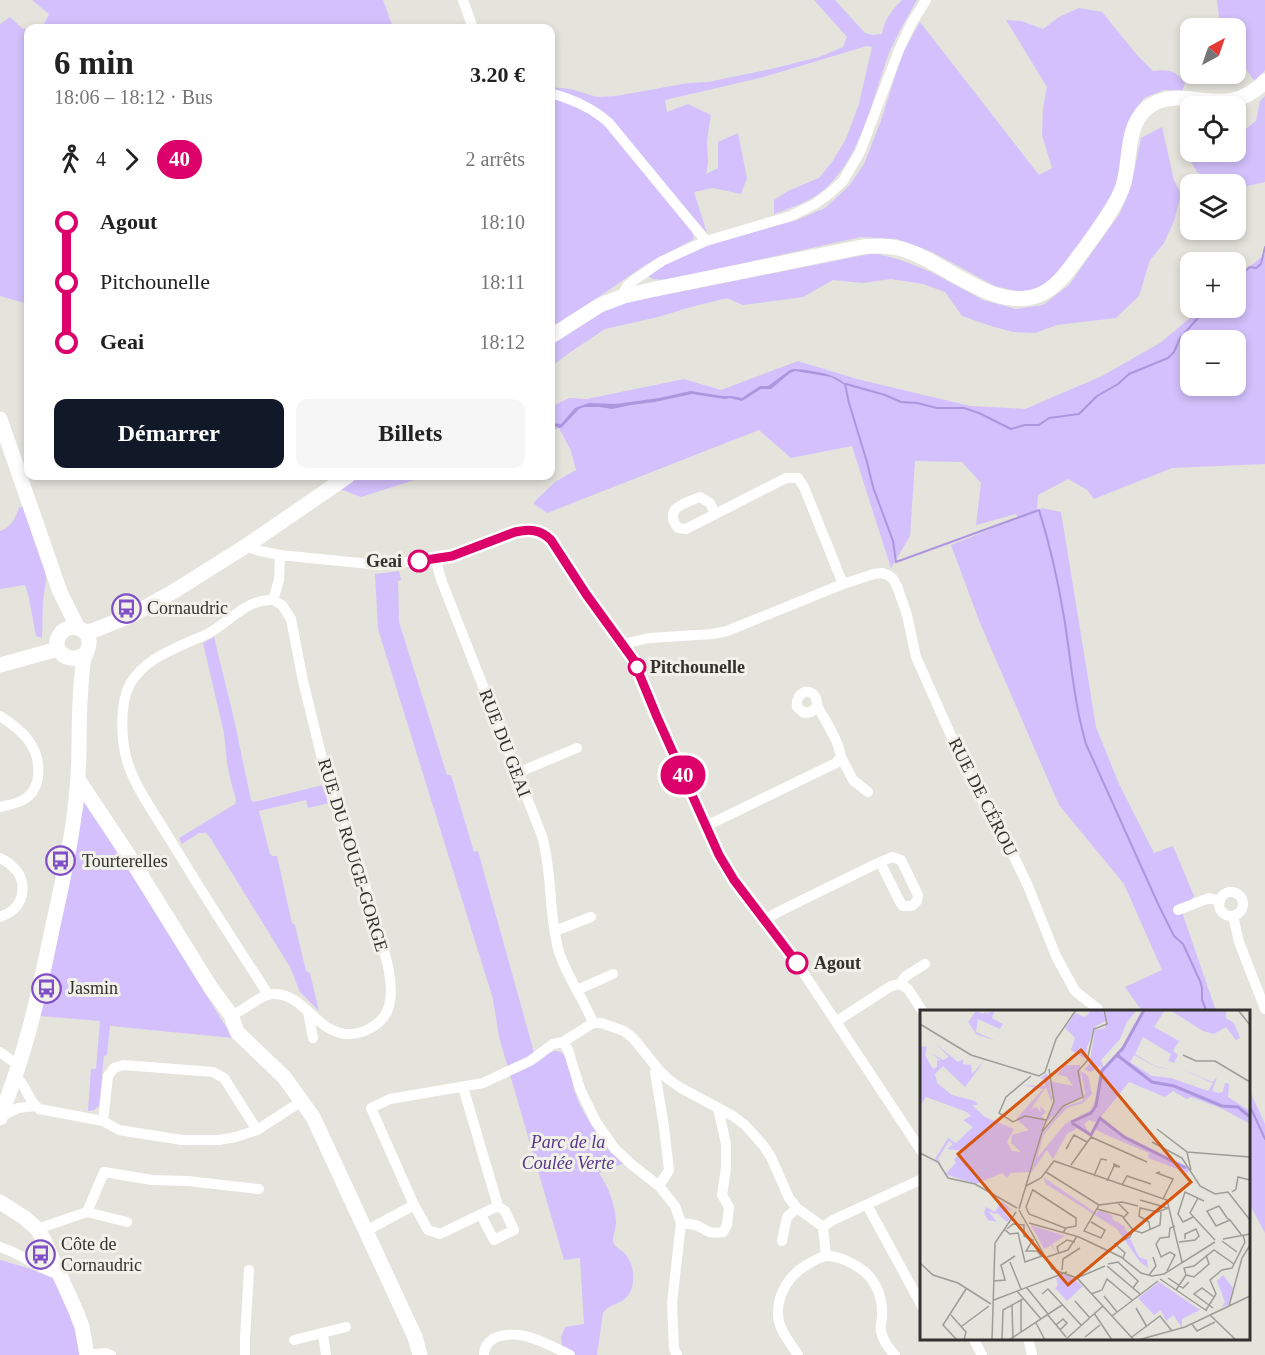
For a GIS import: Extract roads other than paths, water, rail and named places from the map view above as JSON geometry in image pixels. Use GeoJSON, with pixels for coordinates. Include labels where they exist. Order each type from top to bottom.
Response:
{"type":"FeatureCollection","features":[{"type":"Feature","properties":{"kind":"street"},"geometry":{"type":"LineString","coordinates":[[463,0],[472,24]]}},
{"type":"Feature","properties":{"kind":"street"},"geometry":{"type":"LineString","coordinates":[[624,296],[627,286],[662,261],[706,242],[791,216],[815,204],[843,181],[860,152],[907,32],[926,0]]}},
{"type":"Feature","properties":{"kind":"street"},"geometry":{"type":"LineString","coordinates":[[555,334],[600,305],[624,296],[850,249],[876,246],[903,249],[916,254],[980,289],[1003,297],[1018,299],[1037,296],[1046,292],[1063,277],[1115,203],[1124,185],[1134,127],[1145,110],[1152,105],[1171,99],[1232,101],[1247,96],[1265,81]]}},
{"type":"Feature","properties":{"kind":"street"},"geometry":{"type":"LineString","coordinates":[[555,95],[584,105],[601,115],[706,242]]}},
{"type":"Feature","properties":{"kind":"street"},"geometry":{"type":"LineString","coordinates":[[0,419],[60,592],[63,611],[80,638],[83,660],[79,718],[79,781],[70,848],[40,988],[17,1070],[0,1117]]}},
{"type":"Feature","properties":{"kind":"street"},"geometry":{"type":"LineString","coordinates":[[623,644],[728,631],[843,584],[804,487],[798,478],[786,478],[715,514]]}},
{"type":"Feature","properties":{"kind":"street"},"geometry":{"type":"LineString","coordinates":[[79,718],[74,671],[57,641],[114,631],[132,615],[249,544],[342,480]]}},
{"type":"Feature","properties":{"kind":"street"},"geometry":{"type":"LineString","coordinates":[[249,544],[253,549],[280,555],[380,565],[452,556],[525,530],[537,530],[545,534],[633,659],[719,855],[734,880],[790,953],[837,1021],[920,1150]]}},
{"type":"Feature","properties":{"kind":"street"},"geometry":{"type":"LineString","coordinates":[[231,1015],[240,1012],[268,994],[134,780],[123,741],[126,694],[130,684],[144,666],[154,659],[209,633],[251,605],[265,599],[273,600],[279,580],[280,555]]}},
{"type":"Feature","properties":{"kind":"street","name":"RUE DU GEAI"},"geometry":{"type":"LineString","coordinates":[[435,559],[542,836],[547,852],[552,914],[560,952],[568,975],[593,1023]]}},
{"type":"Feature","properties":{"kind":"street","name":"RUE DE CÉROU"},"geometry":{"type":"LineString","coordinates":[[843,584],[882,573],[888,575],[897,586],[907,615],[916,657],[973,785],[1008,844],[1028,886],[1056,956],[1076,991],[1098,1009]]}},
{"type":"Feature","properties":{"kind":"street","name":"RUE DU ROUGE-GORGE"},"geometry":{"type":"LineString","coordinates":[[268,994],[279,994],[292,999],[307,1009],[326,1028],[350,1034],[362,1032],[379,1023],[389,1006],[392,990],[366,884],[340,807],[333,800],[329,787],[303,681],[291,619],[282,605],[273,600]]}},
{"type":"Feature","properties":{"kind":"street"},"geometry":{"type":"LineString","coordinates":[[0,665],[64,654],[75,659],[80,638]]}},
{"type":"Feature","properties":{"kind":"street"},"geometry":{"type":"LineString","coordinates":[[633,659],[649,639]]}},
{"type":"Feature","properties":{"kind":"street"},"geometry":{"type":"LineString","coordinates":[[817,706],[840,748],[841,757],[853,780],[868,792]]}},
{"type":"Feature","properties":{"kind":"street"},"geometry":{"type":"LineString","coordinates":[[0,716],[16,727],[28,740],[36,756],[39,776],[31,793],[23,800],[0,807]]}},
{"type":"Feature","properties":{"kind":"street"},"geometry":{"type":"LineString","coordinates":[[518,773],[577,748]]}},
{"type":"Feature","properties":{"kind":"street"},"geometry":{"type":"LineString","coordinates":[[706,826],[836,764],[841,757]]}},
{"type":"Feature","properties":{"kind":"street"},"geometry":{"type":"LineString","coordinates":[[79,781],[231,1015],[237,1032],[284,1077],[313,1117],[415,1336],[420,1355]]}},
{"type":"Feature","properties":{"kind":"street"},"geometry":{"type":"LineString","coordinates":[[764,921],[780,911],[880,862],[892,857],[901,860],[918,895],[917,901],[912,906],[903,906],[900,902],[880,862]]}},
{"type":"Feature","properties":{"kind":"street"},"geometry":{"type":"LineString","coordinates":[[0,858],[14,867],[23,887],[18,905],[11,912],[0,917]]}},
{"type":"Feature","properties":{"kind":"street"},"geometry":{"type":"LineString","coordinates":[[1236,893],[1242,898],[1242,910],[1237,915],[1225,915],[1220,909],[1220,901],[1225,894],[1236,893]]}},
{"type":"Feature","properties":{"kind":"street"},"geometry":{"type":"LineString","coordinates":[[1178,910],[1209,898],[1220,901]]}},
{"type":"Feature","properties":{"kind":"street"},"geometry":{"type":"LineString","coordinates":[[1233,916],[1239,942],[1265,1009]]}},
{"type":"Feature","properties":{"kind":"street"},"geometry":{"type":"LineString","coordinates":[[555,931],[591,917]]}},
{"type":"Feature","properties":{"kind":"street"},"geometry":{"type":"LineString","coordinates":[[837,1021],[891,986],[900,984],[906,976],[925,964]]}},
{"type":"Feature","properties":{"kind":"street"},"geometry":{"type":"LineString","coordinates":[[577,990],[613,974]]}},
{"type":"Feature","properties":{"kind":"street"},"geometry":{"type":"LineString","coordinates":[[900,984],[908,989],[922,1010]]}},
{"type":"Feature","properties":{"kind":"street"},"geometry":{"type":"LineString","coordinates":[[307,1009],[312,1038]]}},
{"type":"Feature","properties":{"kind":"street"},"geometry":{"type":"LineString","coordinates":[[498,1206],[440,1234],[428,1230],[414,1205],[371,1108],[390,1100],[483,1083],[530,1061],[553,1044],[563,1042],[593,1023],[601,1023],[624,1031],[633,1038],[668,1079],[745,1125],[763,1145],[789,1198],[797,1208],[823,1227],[826,1256]]}},
{"type":"Feature","properties":{"kind":"street"},"geometry":{"type":"LineString","coordinates":[[563,1042],[568,1050],[580,1089],[596,1122],[615,1149],[659,1186],[675,1206],[681,1223],[672,1303],[674,1353]]}},
{"type":"Feature","properties":{"kind":"street"},"geometry":{"type":"LineString","coordinates":[[0,1052],[11,1060],[29,1098],[39,1109],[103,1121],[119,1130],[182,1140],[219,1140],[257,1130],[302,1101]]}},
{"type":"Feature","properties":{"kind":"street"},"geometry":{"type":"LineString","coordinates":[[103,1121],[108,1076],[114,1068],[123,1065],[213,1072],[220,1075],[257,1130]]}},
{"type":"Feature","properties":{"kind":"street"},"geometry":{"type":"LineString","coordinates":[[658,1068],[655,1072],[669,1170],[659,1186]]}},
{"type":"Feature","properties":{"kind":"street"},"geometry":{"type":"LineString","coordinates":[[463,1088],[498,1206],[506,1211],[514,1230],[494,1240],[481,1215]]}},
{"type":"Feature","properties":{"kind":"street"},"geometry":{"type":"LineString","coordinates":[[0,1117],[18,1108],[35,1106]]}},
{"type":"Feature","properties":{"kind":"street"},"geometry":{"type":"LineString","coordinates":[[681,1223],[696,1226],[714,1234],[723,1232],[727,1225],[729,1207],[722,1195],[726,1168],[726,1144],[718,1108]]}},
{"type":"Feature","properties":{"kind":"street"},"geometry":{"type":"LineString","coordinates":[[87,1212],[104,1172],[152,1180],[188,1181],[259,1189]]}},
{"type":"Feature","properties":{"kind":"street"},"geometry":{"type":"LineString","coordinates":[[823,1227],[833,1220],[920,1179]]}},
{"type":"Feature","properties":{"kind":"street"},"geometry":{"type":"LineString","coordinates":[[0,1202],[26,1218],[44,1240],[82,1327],[87,1355],[105,1353],[111,1355]]}},
{"type":"Feature","properties":{"kind":"street"},"geometry":{"type":"LineString","coordinates":[[366,1231],[414,1205]]}},
{"type":"Feature","properties":{"kind":"street"},"geometry":{"type":"LineString","coordinates":[[867,1205],[920,1304]]}},
{"type":"Feature","properties":{"kind":"street"},"geometry":{"type":"LineString","coordinates":[[782,1241],[787,1217],[797,1208]]}},
{"type":"Feature","properties":{"kind":"street"},"geometry":{"type":"LineString","coordinates":[[36,1230],[87,1212],[127,1222]]}},
{"type":"Feature","properties":{"kind":"street"},"geometry":{"type":"LineString","coordinates":[[0,1247],[43,1268],[53,1272],[58,1271]]}},
{"type":"Feature","properties":{"kind":"street"},"geometry":{"type":"LineString","coordinates":[[798,1355],[781,1328],[778,1315],[781,1296],[788,1282],[803,1267],[826,1256],[853,1264],[873,1281],[882,1303],[880,1329],[883,1339],[895,1355]]}},
{"type":"Feature","properties":{"kind":"street"},"geometry":{"type":"LineString","coordinates":[[245,1355],[249,1270]]}},
{"type":"Feature","properties":{"kind":"street"},"geometry":{"type":"LineString","coordinates":[[294,1340],[346,1327]]}},
{"type":"Feature","properties":{"kind":"street"},"geometry":{"type":"LineString","coordinates":[[323,1334],[326,1355]]}},
{"type":"Feature","properties":{"kind":"street"},"geometry":{"type":"LineString","coordinates":[[484,1355],[483,1351],[489,1341],[499,1336],[517,1335],[545,1342],[570,1355]]}},
{"type":"Feature","properties":{"kind":"street"},"geometry":{"type":"LineString","coordinates":[[974,1340],[982,1355]]}},
{"type":"Feature","properties":{"kind":"street"},"geometry":{"type":"LineString","coordinates":[[1028,1340],[1032,1355]]}},
{"type":"Feature","properties":{"kind":"waterway"},"geometry":{"type":"LineString","coordinates":[[1246,270],[1250,267],[1256,268],[1261,264],[1265,247]]}},
{"type":"Feature","properties":{"kind":"waterway"},"geometry":{"type":"LineString","coordinates":[[846,384],[901,402],[937,408],[964,408],[1011,429],[1025,425],[1039,425],[1049,418],[1079,414],[1097,396],[1118,384],[1129,374],[1168,358],[1174,352],[1180,338],[1198,318]]}},
{"type":"Feature","properties":{"kind":"waterway"},"geometry":{"type":"LineString","coordinates":[[845,384],[873,487],[893,541],[896,562],[1039,510],[1059,590],[1086,744],[1159,906],[1174,936],[1183,944],[1200,981],[1202,1000],[1206,1010]]}},
{"type":"Feature","properties":{"kind":"waterway"},"geometry":{"type":"LineString","coordinates":[[1250,1106],[1265,1139]]}},
{"type":"Feature","properties":{"kind":"place","name":"Geai"},"geometry":{"type":"Point","coordinates":[419,561]}},
{"type":"Feature","properties":{"kind":"place","name":"Cornaudric"},"geometry":{"type":"Point","coordinates":[126,608]}},
{"type":"Feature","properties":{"kind":"place","name":"Pitchounelle"},"geometry":{"type":"Point","coordinates":[637,667]}},
{"type":"Feature","properties":{"kind":"place","name":"Tourterelles"},"geometry":{"type":"Point","coordinates":[61,861]}},
{"type":"Feature","properties":{"kind":"place","name":"Agout"},"geometry":{"type":"Point","coordinates":[797,963]}},
{"type":"Feature","properties":{"kind":"place","name":"Jasmin"},"geometry":{"type":"Point","coordinates":[47,988]}},
{"type":"Feature","properties":{"kind":"place","name":"Côte de Cornaudric"},"geometry":{"type":"Point","coordinates":[40,1254]}},
{"type":"Feature","properties":{"kind":"park label","name":"Parc de la Coulée Verte"},"geometry":{"type":"Point","coordinates":[568,1152]}}]}
